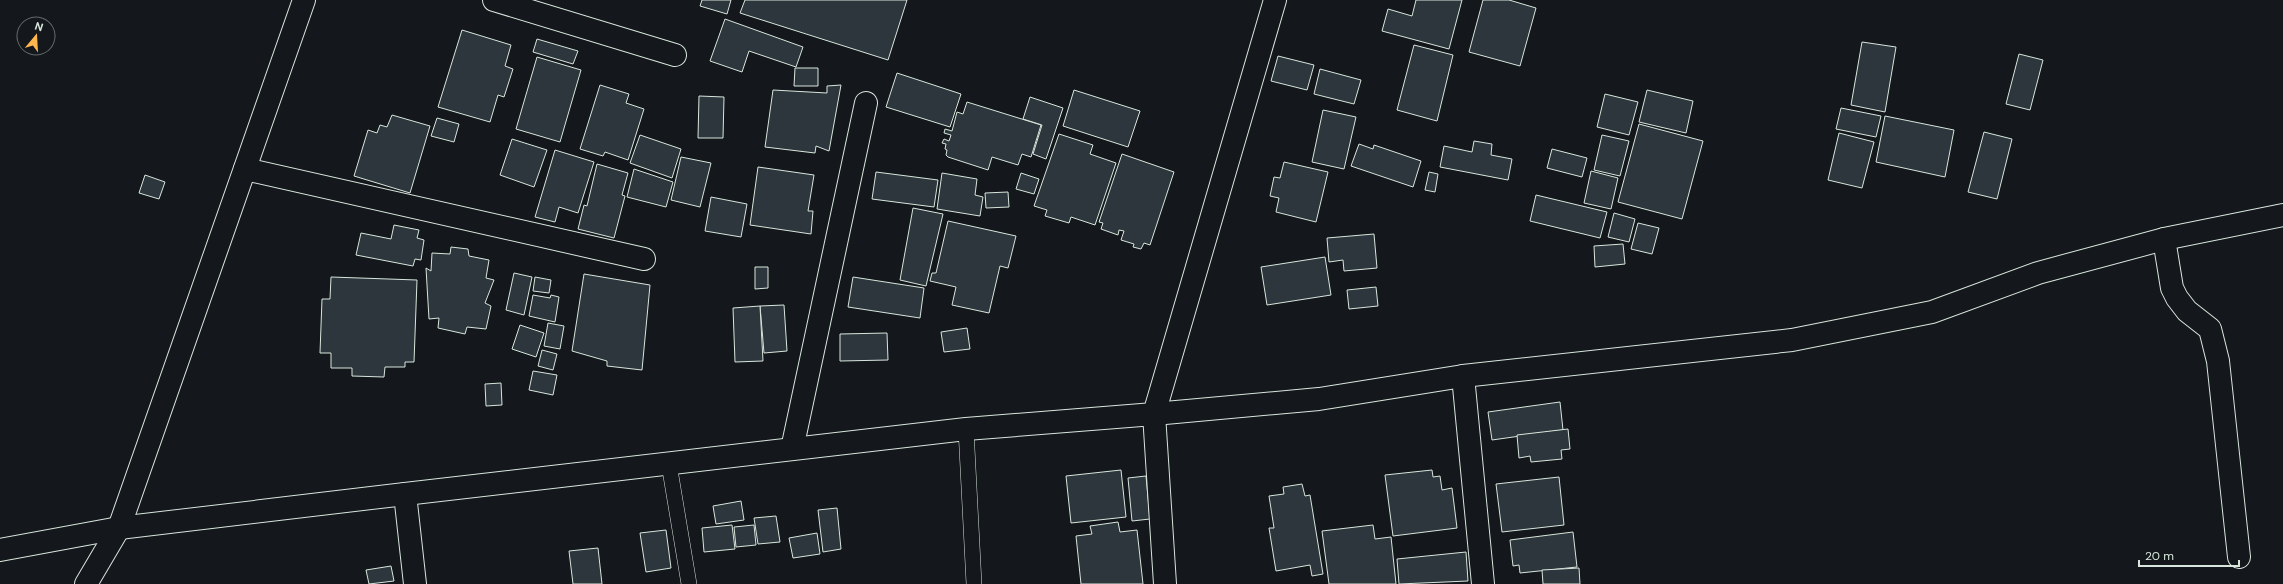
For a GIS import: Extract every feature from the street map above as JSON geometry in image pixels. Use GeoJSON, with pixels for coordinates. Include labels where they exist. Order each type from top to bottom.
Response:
{"type":"FeatureCollection","features":[{"type":"Feature","properties":{"kind":"street"},"geometry":{"type":"LineString","coordinates":[[86,584],[119,528],[304,0]]}},
{"type":"Feature","properties":{"kind":"street"},"geometry":{"type":"LineString","coordinates":[[494,0],[675,55]]}},
{"type":"Feature","properties":{"kind":"street"},"geometry":{"type":"LineString","coordinates":[[1164,584],[1154,414],[1275,0]]}},
{"type":"Feature","properties":{"kind":"street"},"geometry":{"type":"LineString","coordinates":[[792,450],[866,103]]}},
{"type":"Feature","properties":{"kind":"street"},"geometry":{"type":"LineString","coordinates":[[245,169],[644,259]]}},
{"type":"Feature","properties":{"kind":"street"},"geometry":{"type":"LineString","coordinates":[[0,550],[119,528],[405,494],[966,429],[1319,400],[1463,376],[1800,338],[1932,312],[2038,273],[2164,239],[2283,215]]}},
{"type":"Feature","properties":{"kind":"street"},"geometry":{"type":"LineString","coordinates":[[2164,239],[2172,288],[2177,298],[2187,311],[2210,329],[2218,361],[2239,557]]}},
{"type":"Feature","properties":{"kind":"street"},"geometry":{"type":"LineString","coordinates":[[1463,376],[1483,584]]}},
{"type":"Feature","properties":{"kind":"street"},"geometry":{"type":"LineString","coordinates":[[405,494],[416,584]]}},
{"type":"Feature","properties":{"kind":"lane"},"geometry":{"type":"LineString","coordinates":[[966,429],[974,584]]}},
{"type":"Feature","properties":{"kind":"lane"},"geometry":{"type":"LineString","coordinates":[[669,464],[689,584]]}},
{"type":"Feature","properties":{"kind":"building"},"geometry":{"type":"Polygon","coordinates":[[[702,0],[731,0],[727,14],[700,6],[702,0]]]}},
{"type":"Feature","properties":{"kind":"building"},"geometry":{"type":"Polygon","coordinates":[[[745,0],[907,0],[888,60],[740,13],[745,0]]]}},
{"type":"Feature","properties":{"kind":"building"},"geometry":{"type":"Polygon","coordinates":[[[1416,0],[1462,0],[1449,49],[1382,31],[1388,9],[1412,16],[1416,0]]]}},
{"type":"Feature","properties":{"kind":"building"},"geometry":{"type":"Polygon","coordinates":[[[1483,0],[1509,0],[1536,8],[1520,66],[1469,52],[1483,0]]]}},
{"type":"Feature","properties":{"kind":"building"},"geometry":{"type":"Polygon","coordinates":[[[725,19],[803,47],[796,67],[749,51],[742,72],[710,61],[725,19]]]}},
{"type":"Feature","properties":{"kind":"building"},"geometry":{"type":"Polygon","coordinates":[[[462,30],[511,45],[505,66],[513,69],[504,97],[498,95],[490,122],[438,107],[462,30]]]}},
{"type":"Feature","properties":{"kind":"building"},"geometry":{"type":"Polygon","coordinates":[[[537,39],[578,51],[573,64],[533,52],[537,39]]]}},
{"type":"Feature","properties":{"kind":"building"},"geometry":{"type":"Polygon","coordinates":[[[1862,42],[1896,47],[1885,112],[1851,105],[1862,42]]]}},
{"type":"Feature","properties":{"kind":"building"},"geometry":{"type":"Polygon","coordinates":[[[1414,45],[1453,55],[1437,121],[1397,110],[1414,45]]]}},
{"type":"Feature","properties":{"kind":"building"},"geometry":{"type":"Polygon","coordinates":[[[2019,54],[2043,60],[2030,110],[2006,104],[2019,54]]]}},
{"type":"Feature","properties":{"kind":"building"},"geometry":{"type":"Polygon","coordinates":[[[1278,56],[1314,65],[1307,90],[1271,81],[1278,56]]]}},
{"type":"Feature","properties":{"kind":"building"},"geometry":{"type":"Polygon","coordinates":[[[537,57],[581,70],[560,142],[516,129],[537,57]]]}},
{"type":"Feature","properties":{"kind":"building"},"geometry":{"type":"Polygon","coordinates":[[[795,68],[818,68],[818,86],[794,86],[795,68]]]}},
{"type":"Feature","properties":{"kind":"building"},"geometry":{"type":"Polygon","coordinates":[[[1320,69],[1361,80],[1354,104],[1314,94],[1320,69]]]}},
{"type":"Feature","properties":{"kind":"building"},"geometry":{"type":"Polygon","coordinates":[[[897,73],[961,94],[950,127],[886,107],[897,73]]]}},
{"type":"Feature","properties":{"kind":"building"},"geometry":{"type":"Polygon","coordinates":[[[600,85],[629,94],[626,103],[644,109],[628,160],[605,152],[603,156],[580,149],[600,85]]]}},
{"type":"Feature","properties":{"kind":"building"},"geometry":{"type":"Polygon","coordinates":[[[841,85],[829,151],[816,146],[815,153],[765,147],[773,90],[827,93],[827,86],[841,85]]]}},
{"type":"Feature","properties":{"kind":"building"},"geometry":{"type":"Polygon","coordinates":[[[1074,90],[1140,111],[1128,147],[1063,126],[1074,90]]]}},
{"type":"Feature","properties":{"kind":"building"},"geometry":{"type":"Polygon","coordinates":[[[1647,90],[1693,101],[1686,133],[1639,122],[1647,90]]]}},
{"type":"Feature","properties":{"kind":"building"},"geometry":{"type":"Polygon","coordinates":[[[1605,94],[1638,102],[1629,135],[1597,127],[1605,94]]]}},
{"type":"Feature","properties":{"kind":"building"},"geometry":{"type":"Polygon","coordinates":[[[699,96],[724,97],[723,138],[698,138],[699,96]]]}},
{"type":"Feature","properties":{"kind":"building"},"geometry":{"type":"Polygon","coordinates":[[[1030,97],[1063,108],[1046,159],[1033,154],[1042,125],[1023,119],[1030,97]]]}},
{"type":"Feature","properties":{"kind":"building"},"geometry":{"type":"Polygon","coordinates":[[[967,102],[1041,125],[1031,157],[1022,154],[1018,165],[992,157],[988,170],[948,157],[946,155],[947,150],[945,149],[946,144],[942,143],[944,139],[949,141],[951,135],[944,133],[945,129],[952,131],[957,112],[963,114],[967,102]]]}},
{"type":"Feature","properties":{"kind":"building"},"geometry":{"type":"Polygon","coordinates":[[[1841,108],[1881,116],[1876,137],[1836,129],[1841,108]]]}},
{"type":"Feature","properties":{"kind":"building"},"geometry":{"type":"Polygon","coordinates":[[[1323,110],[1356,117],[1344,169],[1312,162],[1323,110]]]}},
{"type":"Feature","properties":{"kind":"building"},"geometry":{"type":"Polygon","coordinates":[[[392,115],[430,126],[410,193],[354,176],[368,130],[377,133],[380,125],[387,127],[392,115]]]}},
{"type":"Feature","properties":{"kind":"building"},"geometry":{"type":"Polygon","coordinates":[[[1885,116],[1954,130],[1945,177],[1876,162],[1885,116]]]}},
{"type":"Feature","properties":{"kind":"building"},"geometry":{"type":"Polygon","coordinates":[[[437,118],[459,124],[454,142],[431,136],[437,118]]]}},
{"type":"Feature","properties":{"kind":"building"},"geometry":{"type":"Polygon","coordinates":[[[1639,124],[1703,141],[1682,219],[1618,202],[1639,124]]]}},
{"type":"Feature","properties":{"kind":"building"},"geometry":{"type":"Polygon","coordinates":[[[1984,132],[2012,139],[1997,199],[1968,192],[1984,132]]]}},
{"type":"Feature","properties":{"kind":"building"},"geometry":{"type":"Polygon","coordinates":[[[1839,133],[1874,142],[1862,188],[1828,180],[1839,133]]]}},
{"type":"Feature","properties":{"kind":"building"},"geometry":{"type":"Polygon","coordinates":[[[1059,134],[1093,145],[1090,154],[1116,163],[1095,225],[1071,217],[1069,223],[1045,216],[1047,210],[1034,206],[1059,134]]]}},
{"type":"Feature","properties":{"kind":"building"},"geometry":{"type":"Polygon","coordinates":[[[640,135],[681,149],[672,178],[630,163],[640,135]]]}},
{"type":"Feature","properties":{"kind":"building"},"geometry":{"type":"Polygon","coordinates":[[[1602,135],[1629,141],[1620,176],[1594,170],[1602,135]]]}},
{"type":"Feature","properties":{"kind":"building"},"geometry":{"type":"Polygon","coordinates":[[[512,139],[547,150],[534,187],[500,175],[512,139]]]}},
{"type":"Feature","properties":{"kind":"building"},"geometry":{"type":"Polygon","coordinates":[[[1474,141],[1492,144],[1491,155],[1512,159],[1508,180],[1440,167],[1444,146],[1472,152],[1474,141]]]}},
{"type":"Feature","properties":{"kind":"building"},"geometry":{"type":"Polygon","coordinates":[[[1359,144],[1373,149],[1374,145],[1421,161],[1413,187],[1351,166],[1359,144]]]}},
{"type":"Feature","properties":{"kind":"building"},"geometry":{"type":"Polygon","coordinates":[[[1552,149],[1587,158],[1582,177],[1547,168],[1552,149]]]}},
{"type":"Feature","properties":{"kind":"building"},"geometry":{"type":"Polygon","coordinates":[[[555,150],[594,162],[578,213],[559,207],[555,222],[535,217],[555,150]]]}},
{"type":"Feature","properties":{"kind":"building"},"geometry":{"type":"Polygon","coordinates":[[[1122,154],[1174,172],[1150,245],[1144,243],[1141,249],[1133,247],[1134,244],[1121,240],[1124,231],[1119,230],[1118,235],[1101,229],[1103,223],[1099,222],[1122,154]]]}},
{"type":"Feature","properties":{"kind":"building"},"geometry":{"type":"Polygon","coordinates":[[[681,157],[711,163],[700,207],[671,200],[681,157]]]}},
{"type":"Feature","properties":{"kind":"building"},"geometry":{"type":"Polygon","coordinates":[[[1284,162],[1328,172],[1316,222],[1276,212],[1279,198],[1270,196],[1274,177],[1280,178],[1284,162]]]}},
{"type":"Feature","properties":{"kind":"building"},"geometry":{"type":"Polygon","coordinates":[[[597,164],[628,173],[622,195],[625,196],[614,238],[578,229],[584,205],[587,206],[597,164]]]}},
{"type":"Feature","properties":{"kind":"building"},"geometry":{"type":"Polygon","coordinates":[[[758,167],[814,175],[808,211],[813,211],[811,234],[750,225],[758,167]]]}},
{"type":"Feature","properties":{"kind":"building"},"geometry":{"type":"Polygon","coordinates":[[[634,169],[673,182],[666,207],[627,197],[634,169]]]}},
{"type":"Feature","properties":{"kind":"building"},"geometry":{"type":"Polygon","coordinates":[[[1591,171],[1618,178],[1611,209],[1584,203],[1591,171]]]}},
{"type":"Feature","properties":{"kind":"building"},"geometry":{"type":"Polygon","coordinates":[[[876,172],[938,180],[934,207],[872,199],[876,172]]]}},
{"type":"Feature","properties":{"kind":"building"},"geometry":{"type":"Polygon","coordinates":[[[1429,172],[1438,174],[1435,192],[1425,190],[1429,172]]]}},
{"type":"Feature","properties":{"kind":"building"},"geometry":{"type":"Polygon","coordinates":[[[942,173],[977,179],[975,195],[983,197],[980,216],[937,209],[942,173]]]}},
{"type":"Feature","properties":{"kind":"building"},"geometry":{"type":"Polygon","coordinates":[[[1021,173],[1039,179],[1034,194],[1016,189],[1021,173]]]}},
{"type":"Feature","properties":{"kind":"building"},"geometry":{"type":"Polygon","coordinates":[[[145,175],[165,182],[159,199],[139,193],[145,175]]]}},
{"type":"Feature","properties":{"kind":"building"},"geometry":{"type":"Polygon","coordinates":[[[1008,192],[1009,207],[986,208],[985,193],[1008,192]]]}},
{"type":"Feature","properties":{"kind":"building"},"geometry":{"type":"Polygon","coordinates":[[[1536,195],[1607,212],[1600,238],[1530,221],[1536,195]]]}},
{"type":"Feature","properties":{"kind":"building"},"geometry":{"type":"Polygon","coordinates":[[[711,197],[747,204],[741,237],[705,231],[711,197]]]}},
{"type":"Feature","properties":{"kind":"building"},"geometry":{"type":"Polygon","coordinates":[[[913,208],[943,214],[926,286],[900,280],[913,208]]]}},
{"type":"Feature","properties":{"kind":"building"},"geometry":{"type":"Polygon","coordinates":[[[1614,213],[1635,219],[1629,242],[1608,237],[1614,213]]]}},
{"type":"Feature","properties":{"kind":"building"},"geometry":{"type":"Polygon","coordinates":[[[948,221],[1016,236],[1008,268],[1000,266],[989,313],[952,305],[956,287],[930,281],[932,273],[936,273],[948,221]]]}},
{"type":"Feature","properties":{"kind":"building"},"geometry":{"type":"Polygon","coordinates":[[[1638,223],[1659,228],[1652,254],[1631,249],[1638,223]]]}},
{"type":"Feature","properties":{"kind":"building"},"geometry":{"type":"Polygon","coordinates":[[[394,225],[419,230],[417,238],[424,240],[421,260],[415,259],[413,266],[356,255],[361,233],[391,239],[394,225]]]}},
{"type":"Feature","properties":{"kind":"building"},"geometry":{"type":"Polygon","coordinates":[[[1374,234],[1377,268],[1344,271],[1343,260],[1329,262],[1327,238],[1374,234]]]}},
{"type":"Feature","properties":{"kind":"building"},"geometry":{"type":"Polygon","coordinates":[[[1623,244],[1625,264],[1595,267],[1594,246],[1623,244]]]}},
{"type":"Feature","properties":{"kind":"building"},"geometry":{"type":"Polygon","coordinates":[[[451,247],[468,249],[469,256],[489,260],[486,278],[494,280],[485,303],[491,306],[486,329],[467,327],[465,334],[438,328],[439,318],[429,319],[426,268],[431,271],[432,253],[450,254],[451,247]]]}},
{"type":"Feature","properties":{"kind":"building"},"geometry":{"type":"Polygon","coordinates":[[[1325,257],[1331,295],[1267,305],[1261,267],[1325,257]]]}},
{"type":"Feature","properties":{"kind":"building"},"geometry":{"type":"Polygon","coordinates":[[[755,267],[768,267],[768,288],[755,289],[755,267]]]}},
{"type":"Feature","properties":{"kind":"building"},"geometry":{"type":"Polygon","coordinates":[[[514,273],[532,277],[524,315],[506,310],[514,273]]]}},
{"type":"Feature","properties":{"kind":"building"},"geometry":{"type":"Polygon","coordinates":[[[584,274],[650,285],[642,370],[607,366],[607,361],[572,351],[584,274]]]}},
{"type":"Feature","properties":{"kind":"building"},"geometry":{"type":"Polygon","coordinates":[[[331,277],[417,280],[414,362],[405,362],[405,367],[385,367],[384,377],[352,376],[352,368],[331,368],[331,353],[320,353],[322,299],[330,299],[331,277]]]}},
{"type":"Feature","properties":{"kind":"building"},"geometry":{"type":"Polygon","coordinates":[[[535,277],[551,280],[549,293],[533,291],[535,277]]]}},
{"type":"Feature","properties":{"kind":"building"},"geometry":{"type":"Polygon","coordinates":[[[853,277],[924,288],[920,318],[848,307],[853,277]]]}},
{"type":"Feature","properties":{"kind":"building"},"geometry":{"type":"Polygon","coordinates":[[[1376,287],[1378,306],[1349,309],[1347,290],[1376,287]]]}},
{"type":"Feature","properties":{"kind":"building"},"geometry":{"type":"Polygon","coordinates":[[[533,295],[550,298],[551,295],[559,297],[555,322],[529,316],[533,295]]]}},
{"type":"Feature","properties":{"kind":"building"},"geometry":{"type":"Polygon","coordinates":[[[784,305],[787,351],[764,353],[760,306],[784,305]]]}},
{"type":"Feature","properties":{"kind":"building"},"geometry":{"type":"Polygon","coordinates":[[[760,306],[763,361],[735,362],[733,308],[760,306]]]}},
{"type":"Feature","properties":{"kind":"building"},"geometry":{"type":"Polygon","coordinates":[[[548,323],[564,326],[560,349],[544,346],[548,323]]]}},
{"type":"Feature","properties":{"kind":"building"},"geometry":{"type":"Polygon","coordinates":[[[520,325],[544,333],[536,357],[512,349],[520,325]]]}},
{"type":"Feature","properties":{"kind":"building"},"geometry":{"type":"Polygon","coordinates":[[[967,328],[970,349],[944,352],[941,332],[967,328]]]}},
{"type":"Feature","properties":{"kind":"building"},"geometry":{"type":"Polygon","coordinates":[[[887,333],[888,360],[840,361],[840,334],[887,333]]]}},
{"type":"Feature","properties":{"kind":"building"},"geometry":{"type":"Polygon","coordinates":[[[542,350],[557,354],[553,370],[538,366],[542,350]]]}},
{"type":"Feature","properties":{"kind":"building"},"geometry":{"type":"Polygon","coordinates":[[[533,371],[557,375],[553,395],[529,390],[533,371]]]}},
{"type":"Feature","properties":{"kind":"building"},"geometry":{"type":"Polygon","coordinates":[[[501,383],[502,405],[486,406],[485,384],[501,383]]]}},
{"type":"Feature","properties":{"kind":"building"},"geometry":{"type":"Polygon","coordinates":[[[1560,402],[1563,430],[1492,440],[1488,412],[1560,402]]]}},
{"type":"Feature","properties":{"kind":"building"},"geometry":{"type":"Polygon","coordinates":[[[1568,429],[1570,449],[1561,450],[1562,459],[1531,462],[1530,456],[1519,458],[1517,435],[1568,429]]]}},
{"type":"Feature","properties":{"kind":"building"},"geometry":{"type":"Polygon","coordinates":[[[1121,470],[1126,517],[1071,523],[1066,476],[1121,470]]]}},
{"type":"Feature","properties":{"kind":"building"},"geometry":{"type":"Polygon","coordinates":[[[1432,470],[1433,477],[1440,476],[1442,490],[1452,488],[1457,528],[1393,536],[1385,475],[1432,470]]]}},
{"type":"Feature","properties":{"kind":"building"},"geometry":{"type":"Polygon","coordinates":[[[1146,476],[1150,519],[1132,521],[1128,478],[1146,476]]]}},
{"type":"Feature","properties":{"kind":"building"},"geometry":{"type":"Polygon","coordinates":[[[1559,477],[1564,525],[1502,532],[1496,484],[1559,477]]]}},
{"type":"Feature","properties":{"kind":"building"},"geometry":{"type":"Polygon","coordinates":[[[1302,484],[1305,496],[1310,495],[1323,574],[1312,576],[1310,565],[1276,571],[1269,528],[1274,528],[1269,496],[1284,494],[1283,487],[1302,484]]]}},
{"type":"Feature","properties":{"kind":"building"},"geometry":{"type":"Polygon","coordinates":[[[741,501],[744,520],[716,524],[713,506],[741,501]]]}},
{"type":"Feature","properties":{"kind":"building"},"geometry":{"type":"Polygon","coordinates":[[[837,508],[841,549],[823,552],[818,510],[837,508]]]}},
{"type":"Feature","properties":{"kind":"building"},"geometry":{"type":"Polygon","coordinates":[[[776,516],[780,542],[758,544],[754,518],[776,516]]]}},
{"type":"Feature","properties":{"kind":"building"},"geometry":{"type":"Polygon","coordinates":[[[1118,522],[1120,532],[1137,530],[1143,584],[1081,584],[1076,536],[1092,534],[1090,526],[1118,522]]]}},
{"type":"Feature","properties":{"kind":"building"},"geometry":{"type":"Polygon","coordinates":[[[732,525],[735,549],[704,552],[702,528],[732,525]]]}},
{"type":"Feature","properties":{"kind":"building"},"geometry":{"type":"Polygon","coordinates":[[[754,525],[756,545],[736,547],[734,527],[754,525]]]}},
{"type":"Feature","properties":{"kind":"building"},"geometry":{"type":"Polygon","coordinates":[[[1373,525],[1375,539],[1391,537],[1396,584],[1329,584],[1322,531],[1373,525]]]}},
{"type":"Feature","properties":{"kind":"building"},"geometry":{"type":"Polygon","coordinates":[[[666,530],[671,568],[646,572],[640,533],[666,530]]]}},
{"type":"Feature","properties":{"kind":"building"},"geometry":{"type":"Polygon","coordinates":[[[1573,532],[1577,567],[1520,573],[1519,565],[1513,566],[1510,540],[1573,532]]]}},
{"type":"Feature","properties":{"kind":"building"},"geometry":{"type":"Polygon","coordinates":[[[817,533],[820,554],[793,558],[789,538],[817,533]]]}},
{"type":"Feature","properties":{"kind":"building"},"geometry":{"type":"Polygon","coordinates":[[[598,548],[602,584],[573,584],[569,551],[598,548]]]}},
{"type":"Feature","properties":{"kind":"building"},"geometry":{"type":"Polygon","coordinates":[[[1466,552],[1468,581],[1399,584],[1397,559],[1466,552]]]}},
{"type":"Feature","properties":{"kind":"building"},"geometry":{"type":"Polygon","coordinates":[[[391,566],[394,581],[369,584],[366,570],[391,566]]]}},
{"type":"Feature","properties":{"kind":"building"},"geometry":{"type":"Polygon","coordinates":[[[1579,568],[1580,584],[1543,584],[1542,570],[1579,568]]]}}]}
